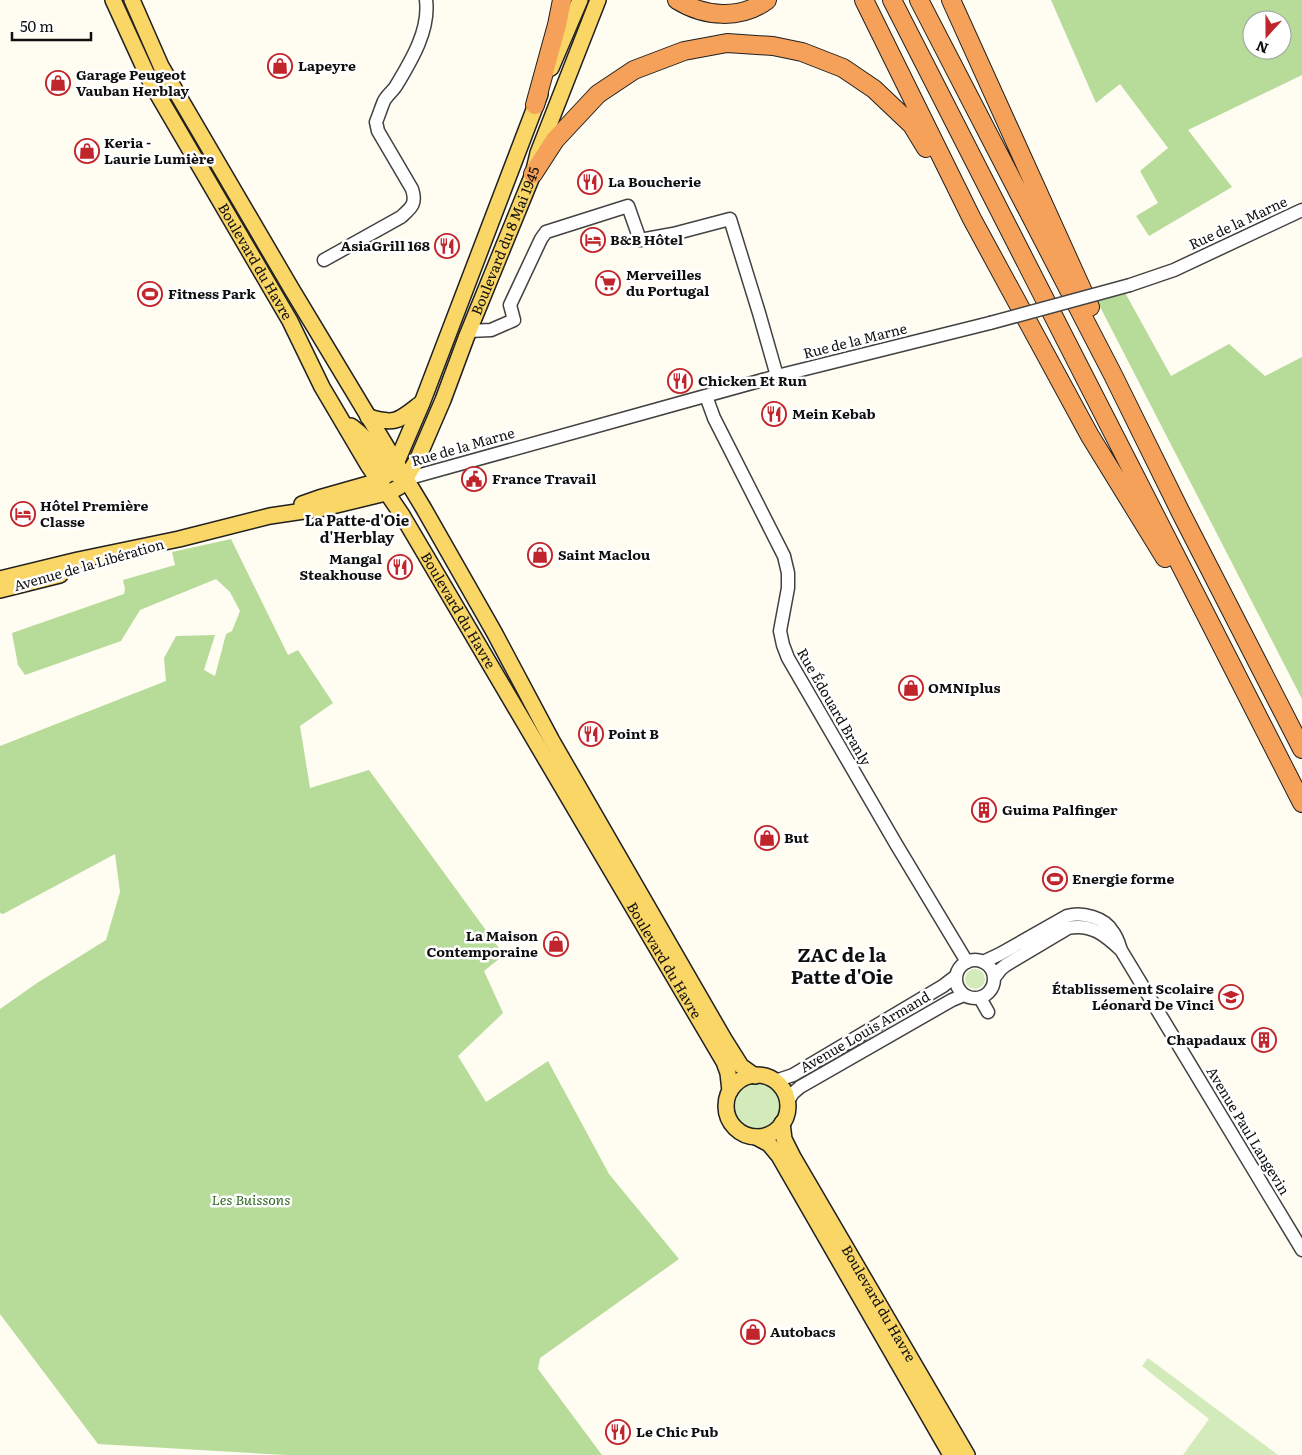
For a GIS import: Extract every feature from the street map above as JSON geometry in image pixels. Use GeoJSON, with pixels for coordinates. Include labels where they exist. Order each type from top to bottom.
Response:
{"type":"FeatureCollection","features":[{"type":"Feature","properties":{"kind":"highway"},"geometry":{"type":"LineString","coordinates":[[535,105],[562,0]]}},
{"type":"Feature","properties":{"kind":"highway"},"geometry":{"type":"LineString","coordinates":[[677,0],[703,12],[734,14],[748,10],[767,0]]}},
{"type":"Feature","properties":{"kind":"highway"},"geometry":{"type":"LineString","coordinates":[[864,0],[972,219],[1090,436],[1184,590],[1195,595]]}},
{"type":"Feature","properties":{"kind":"highway"},"geometry":{"type":"LineString","coordinates":[[892,0],[1302,803]]}},
{"type":"Feature","properties":{"kind":"highway"},"geometry":{"type":"LineString","coordinates":[[919,0],[1113,376],[1302,749]]}},
{"type":"Feature","properties":{"kind":"highway"},"geometry":{"type":"LineString","coordinates":[[951,0],[962,20],[1096,322],[1113,376]]}},
{"type":"Feature","properties":{"kind":"highway"},"geometry":{"type":"LineString","coordinates":[[956,0],[962,20]]}},
{"type":"Feature","properties":{"kind":"highway"},"geometry":{"type":"LineString","coordinates":[[535,167],[556,140],[598,94],[634,70],[693,49],[728,44],[773,46],[802,52],[842,68],[874,89],[912,125],[972,219]]}},
{"type":"Feature","properties":{"kind":"main road","name":"Boulevard du Havre"},"geometry":{"type":"LineString","coordinates":[[113,0],[152,83],[290,321],[313,369],[339,415],[366,440],[392,479],[450,554],[552,741],[741,1066],[755,1076],[764,1076],[775,1081]]}},
{"type":"Feature","properties":{"kind":"main road","name":"Boulevard du Havre"},"geometry":{"type":"LineString","coordinates":[[132,0],[161,66],[368,416],[392,479],[402,515],[724,1062],[728,1073],[730,1091],[726,1105],[730,1122],[747,1136],[756,1137],[769,1144],[779,1156],[951,1455]]}},
{"type":"Feature","properties":{"kind":"main road","name":"Boulevard du 8 Mai 1945"},"geometry":{"type":"LineString","coordinates":[[392,479],[535,105],[580,0]]}},
{"type":"Feature","properties":{"kind":"main road","name":"Boulevard du 8 Mai 1945"},"geometry":{"type":"LineString","coordinates":[[392,479],[418,458],[443,400],[535,167],[598,0]]}},
{"type":"Feature","properties":{"kind":"main road"},"geometry":{"type":"LineString","coordinates":[[517,153],[535,167]]}},
{"type":"Feature","properties":{"kind":"main road"},"geometry":{"type":"LineString","coordinates":[[368,416],[386,421],[398,420],[422,403]]}},
{"type":"Feature","properties":{"kind":"main road","name":"Avenue de la Libération"},"geometry":{"type":"LineString","coordinates":[[0,579],[270,516],[324,508],[392,479]]}},
{"type":"Feature","properties":{"kind":"main road","name":"Avenue de la Libération"},"geometry":{"type":"LineString","coordinates":[[0,590],[118,559],[178,539]]}},
{"type":"Feature","properties":{"kind":"main road"},"geometry":{"type":"LineString","coordinates":[[730,1091],[740,1080],[755,1076]]}},
{"type":"Feature","properties":{"kind":"main road"},"geometry":{"type":"LineString","coordinates":[[775,1081],[782,1089],[787,1103]]}},
{"type":"Feature","properties":{"kind":"main road","name":"Boulevard du Havre"},"geometry":{"type":"LineString","coordinates":[[787,1103],[782,1123],[784,1139],[793,1157],[967,1455]]}},
{"type":"Feature","properties":{"kind":"main road"},"geometry":{"type":"LineString","coordinates":[[756,1137],[771,1133],[782,1123]]}},
{"type":"Feature","properties":{"kind":"street"},"geometry":{"type":"LineString","coordinates":[[324,260],[400,217],[411,208],[414,202],[412,189],[378,130],[376,122],[385,99],[395,88],[415,51],[425,27],[427,15],[426,0]]}},
{"type":"Feature","properties":{"kind":"street"},"geometry":{"type":"LineString","coordinates":[[469,331],[491,330],[514,320],[510,305],[546,232],[628,206],[640,240],[673,234],[730,219],[755,298],[776,376]]}},
{"type":"Feature","properties":{"kind":"street","name":"Rue de la Marne"},"geometry":{"type":"LineString","coordinates":[[392,479],[776,376],[990,323],[1130,285],[1174,270],[1302,210]]}},
{"type":"Feature","properties":{"kind":"street","name":"Rue Édouard Branly"},"geometry":{"type":"LineString","coordinates":[[706,396],[714,418],[784,556],[788,573],[788,588],[780,631],[788,658],[967,962]]}},
{"type":"Feature","properties":{"kind":"street"},"geometry":{"type":"LineString","coordinates":[[983,962],[1067,916],[1075,914],[1085,914],[1107,925],[1113,931],[1121,950]]}},
{"type":"Feature","properties":{"kind":"street"},"geometry":{"type":"LineString","coordinates":[[994,978],[1006,965],[1068,928],[1078,926],[1087,928],[1106,936],[1121,950]]}},
{"type":"Feature","properties":{"kind":"street","name":"Avenue Paul Langevin"},"geometry":{"type":"LineString","coordinates":[[1121,950],[1302,1250]]}},
{"type":"Feature","properties":{"kind":"street"},"geometry":{"type":"LineString","coordinates":[[978,960],[983,962],[991,968],[994,983],[989,993],[980,998],[969,998],[957,987],[956,976],[958,970],[967,962],[978,960]]}},
{"type":"Feature","properties":{"kind":"street","name":"Avenue Louis Armand"},"geometry":{"type":"LineString","coordinates":[[775,1081],[793,1075],[943,986],[956,976]]}},
{"type":"Feature","properties":{"kind":"street","name":"Avenue Louis Armand"},"geometry":{"type":"LineString","coordinates":[[787,1103],[793,1093],[800,1087],[952,1000],[964,995]]}},
{"type":"Feature","properties":{"kind":"street"},"geometry":{"type":"LineString","coordinates":[[980,998],[988,1012]]}},
{"type":"Feature","properties":{"kind":"green space"},"geometry":{"type":"Polygon","coordinates":[[[1051,0],[1302,0],[1302,75],[1188,130],[1232,187],[1149,236],[1136,216],[1158,203],[1140,171],[1168,148],[1120,84],[1096,103],[1051,0]]]}},
{"type":"Feature","properties":{"kind":"green space"},"geometry":{"type":"Polygon","coordinates":[[[1123,289],[1171,376],[1229,344],[1265,376],[1302,357],[1302,699],[1095,297],[1123,289]]]}},
{"type":"Feature","properties":{"kind":"green space","name":"Les Buissons"},"geometry":{"type":"Polygon","coordinates":[[[231,539],[288,655],[298,650],[333,703],[300,726],[310,788],[369,770],[504,955],[484,971],[503,1013],[458,1056],[486,1102],[548,1061],[609,1174],[679,1259],[540,1358],[538,1369],[602,1455],[286,1455],[98,1444],[0,1314],[0,1009],[37,983],[106,940],[120,892],[115,854],[3,914],[0,913],[0,746],[166,681],[164,658],[176,636],[215,635],[204,670],[215,676],[226,634],[232,631],[240,611],[230,592],[216,579],[140,610],[121,641],[25,675],[18,665],[12,633],[124,594],[123,580],[175,565],[172,552],[231,539]]]}},
{"type":"Feature","properties":{"kind":"green space"},"geometry":{"type":"Polygon","coordinates":[[[971,969],[979,969],[985,975],[985,983],[979,989],[971,989],[965,983],[965,975],[971,969]]]}},
{"type":"Feature","properties":{"kind":"green space"},"geometry":{"type":"Polygon","coordinates":[[[751,1082],[761,1082],[773,1089],[780,1101],[780,1111],[773,1123],[761,1130],[751,1130],[743,1126],[736,1119],[732,1111],[732,1101],[736,1093],[743,1086],[751,1082]]]}},
{"type":"Feature","properties":{"kind":"green space"},"geometry":{"type":"Polygon","coordinates":[[[1148,1358],[1278,1455],[1183,1455],[1209,1419],[1142,1366],[1148,1358]]]}},
{"type":"Feature","properties":{"kind":"place","name":"Lapeyre"},"geometry":{"type":"Point","coordinates":[280,66]}},
{"type":"Feature","properties":{"kind":"place","name":"Garage Peugeot Vauban Herblay"},"geometry":{"type":"Point","coordinates":[58,83]}},
{"type":"Feature","properties":{"kind":"place","name":"Keria - Laurie Lumière"},"geometry":{"type":"Point","coordinates":[87,151]}},
{"type":"Feature","properties":{"kind":"place","name":"La Boucherie"},"geometry":{"type":"Point","coordinates":[590,182]}},
{"type":"Feature","properties":{"kind":"place","name":"B&B Hôtel"},"geometry":{"type":"Point","coordinates":[593,240]}},
{"type":"Feature","properties":{"kind":"place","name":"AsiaGrill 168"},"geometry":{"type":"Point","coordinates":[447,246]}},
{"type":"Feature","properties":{"kind":"place","name":"Merveilles du Portugal"},"geometry":{"type":"Point","coordinates":[608,283]}},
{"type":"Feature","properties":{"kind":"place","name":"Fitness Park"},"geometry":{"type":"Point","coordinates":[150,294]}},
{"type":"Feature","properties":{"kind":"place","name":"Chicken Et Run"},"geometry":{"type":"Point","coordinates":[680,381]}},
{"type":"Feature","properties":{"kind":"place","name":"Mein Kebab"},"geometry":{"type":"Point","coordinates":[774,414]}},
{"type":"Feature","properties":{"kind":"place","name":"France Travail"},"geometry":{"type":"Point","coordinates":[474,479]}},
{"type":"Feature","properties":{"kind":"place","name":"Hôtel Première Classe"},"geometry":{"type":"Point","coordinates":[23,514]}},
{"type":"Feature","properties":{"kind":"place","name":"Saint Maclou"},"geometry":{"type":"Point","coordinates":[540,555]}},
{"type":"Feature","properties":{"kind":"place","name":"Mangal Steakhouse"},"geometry":{"type":"Point","coordinates":[400,567]}},
{"type":"Feature","properties":{"kind":"place","name":"OMNIplus"},"geometry":{"type":"Point","coordinates":[911,688]}},
{"type":"Feature","properties":{"kind":"place","name":"Point B"},"geometry":{"type":"Point","coordinates":[591,734]}},
{"type":"Feature","properties":{"kind":"place","name":"Guima Palfinger"},"geometry":{"type":"Point","coordinates":[984,810]}},
{"type":"Feature","properties":{"kind":"place","name":"But"},"geometry":{"type":"Point","coordinates":[767,838]}},
{"type":"Feature","properties":{"kind":"place","name":"Energie forme"},"geometry":{"type":"Point","coordinates":[1055,879]}},
{"type":"Feature","properties":{"kind":"place","name":"La Maison Contemporaine"},"geometry":{"type":"Point","coordinates":[556,944]}},
{"type":"Feature","properties":{"kind":"place","name":"Établissement Scolaire Léonard De Vinci"},"geometry":{"type":"Point","coordinates":[1231,997]}},
{"type":"Feature","properties":{"kind":"place","name":"Chapadaux"},"geometry":{"type":"Point","coordinates":[1264,1040]}},
{"type":"Feature","properties":{"kind":"place","name":"Autobacs"},"geometry":{"type":"Point","coordinates":[753,1332]}},
{"type":"Feature","properties":{"kind":"place","name":"Le Chic Pub"},"geometry":{"type":"Point","coordinates":[618,1432]}},
{"type":"Feature","properties":{"kind":"district","name":"La Patte-d'Oie d'Herblay"},"geometry":{"type":"Point","coordinates":[357,530]}},
{"type":"Feature","properties":{"kind":"district","name":"ZAC de la Patte d'Oie"},"geometry":{"type":"Point","coordinates":[842,966]}}]}
